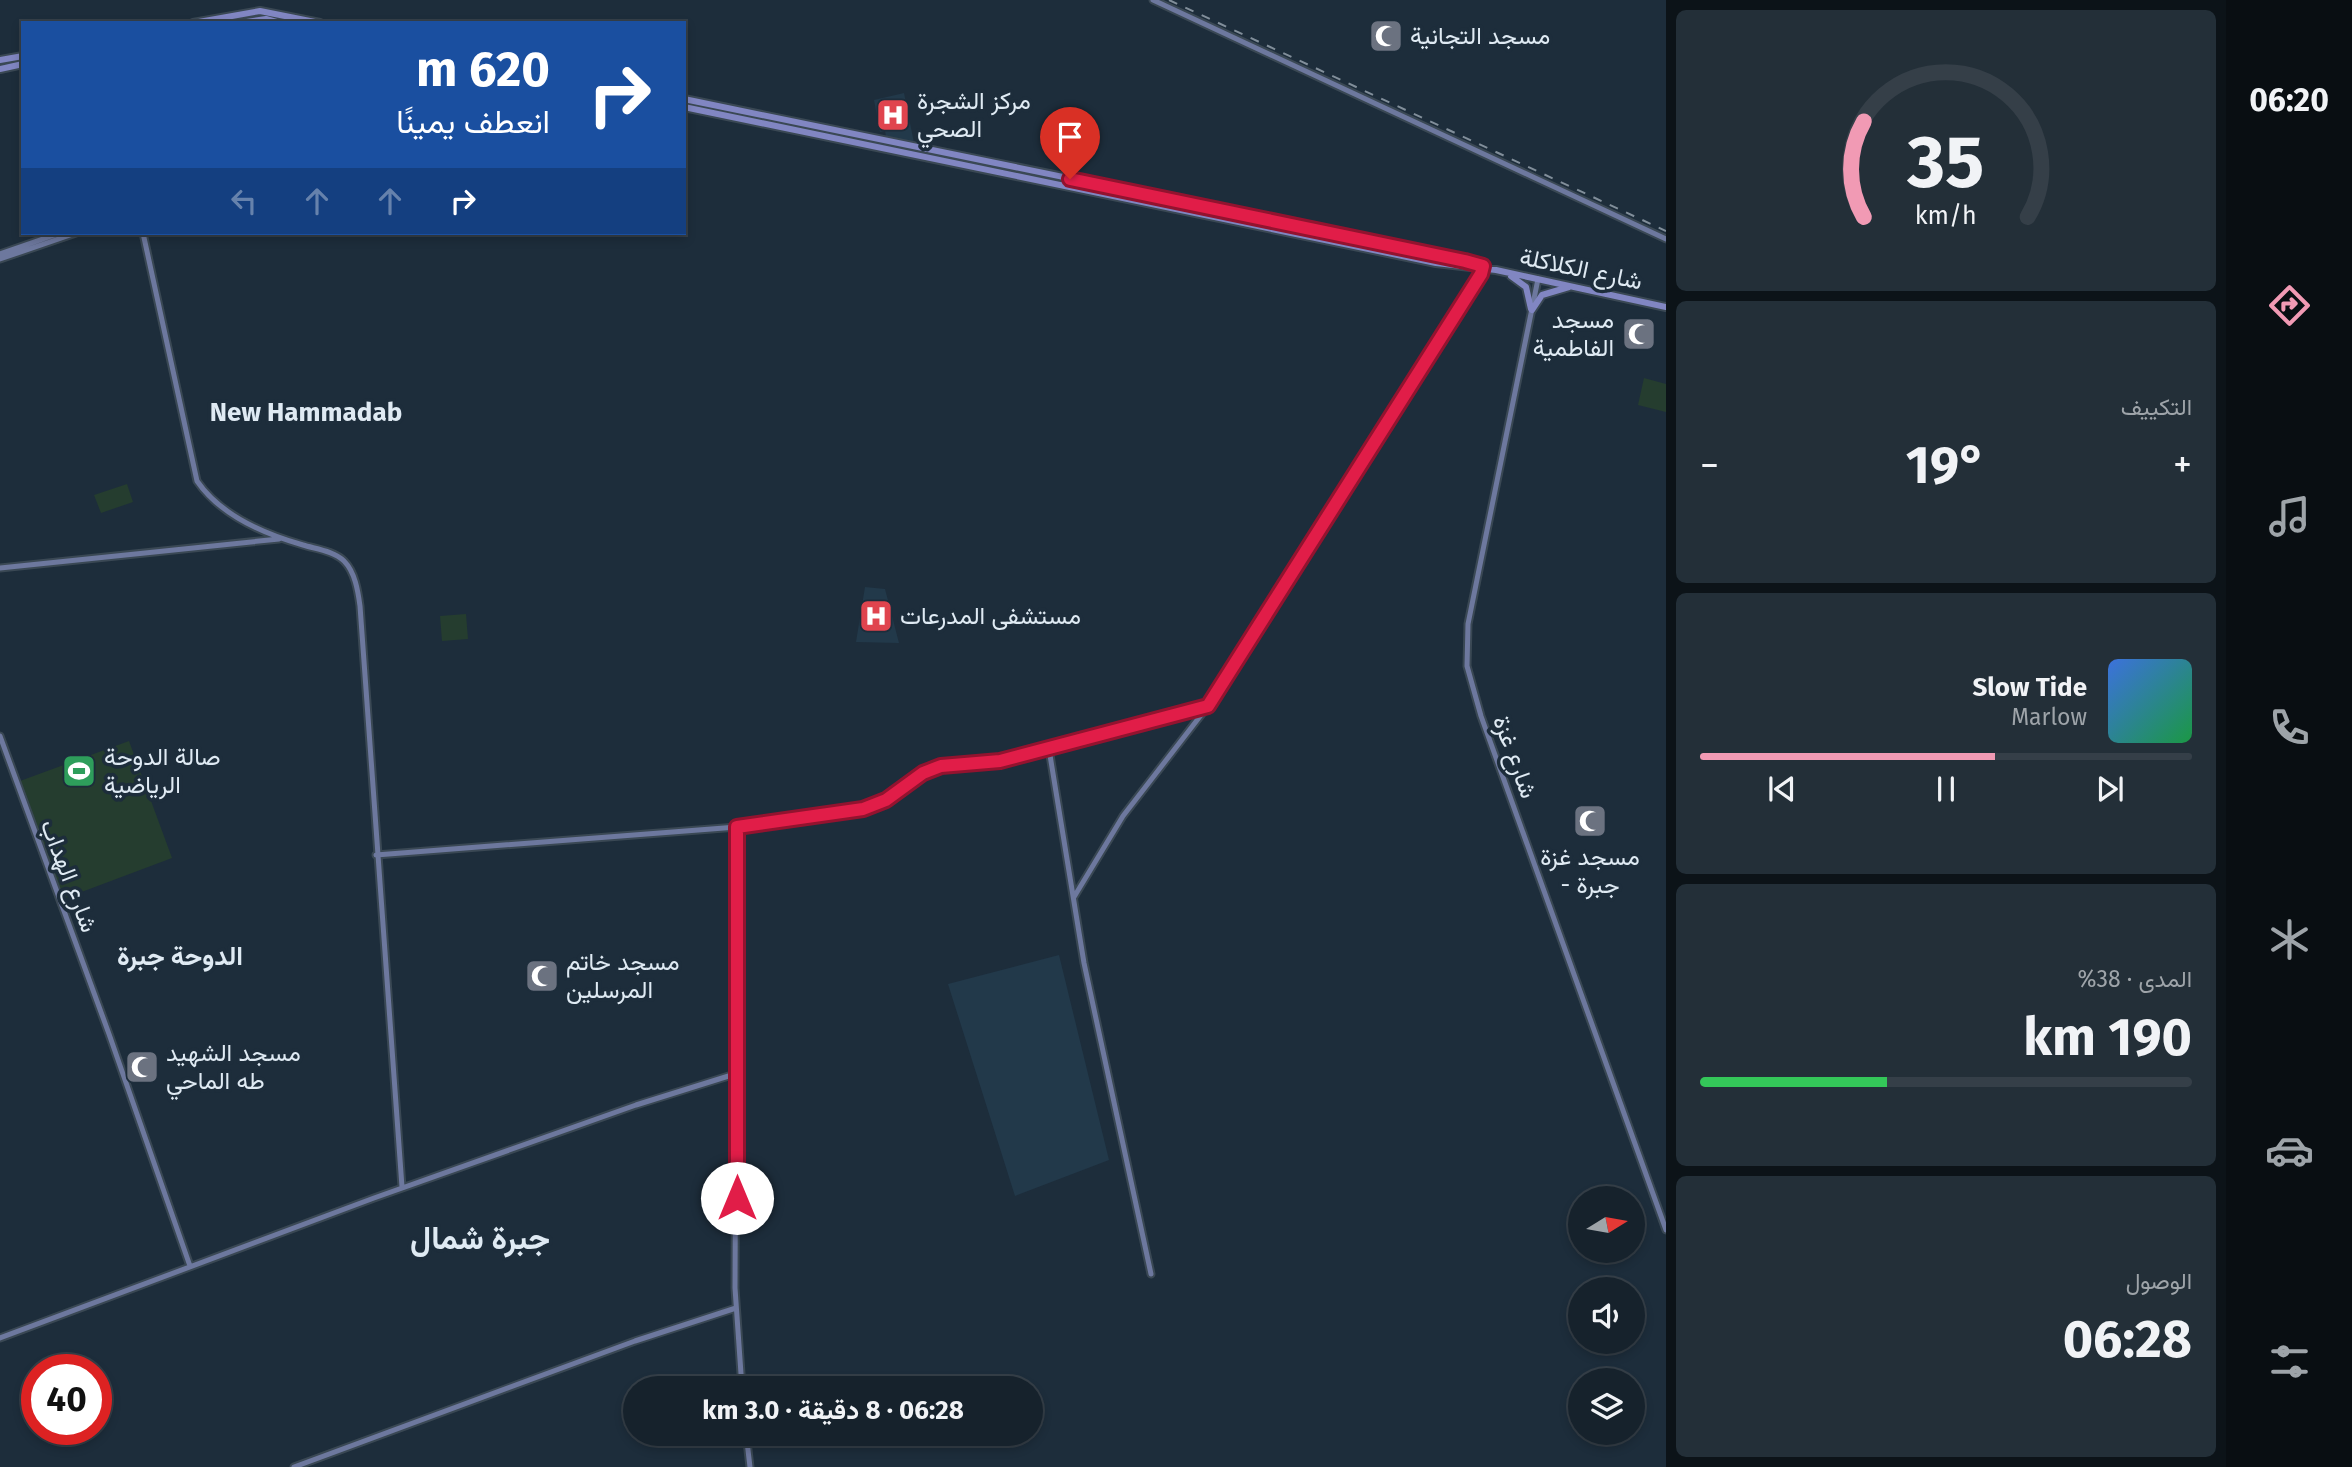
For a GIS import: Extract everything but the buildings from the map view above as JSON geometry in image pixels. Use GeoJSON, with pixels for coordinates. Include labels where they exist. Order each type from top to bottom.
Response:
{"type":"FeatureCollection","features":[{"type":"Feature","properties":{"kind":"main road"},"geometry":{"type":"LineString","coordinates":[[204,21],[260,11],[310,21]]}},
{"type":"Feature","properties":{"kind":"main road"},"geometry":{"type":"LineString","coordinates":[[253,21],[273,21]]}},
{"type":"Feature","properties":{"kind":"main road"},"geometry":{"type":"LineString","coordinates":[[0,60],[21,56]]}},
{"type":"Feature","properties":{"kind":"main road"},"geometry":{"type":"LineString","coordinates":[[0,69],[21,64]]}},
{"type":"Feature","properties":{"kind":"main road"},"geometry":{"type":"LineString","coordinates":[[686,99],[1484,268]]}},
{"type":"Feature","properties":{"kind":"main road"},"geometry":{"type":"LineString","coordinates":[[686,107],[1436,263],[1484,268]]}},
{"type":"Feature","properties":{"kind":"main road","name":"شارع الكلاكلة"},"geometry":{"type":"LineString","coordinates":[[1484,268],[1666,307]]}},
{"type":"Feature","properties":{"kind":"main road"},"geometry":{"type":"LineString","coordinates":[[1506,273],[1526,287],[1532,310]]}},
{"type":"Feature","properties":{"kind":"main road"},"geometry":{"type":"LineString","coordinates":[[1532,310],[1542,295],[1573,287]]}},
{"type":"Feature","properties":{"kind":"street"},"geometry":{"type":"LineString","coordinates":[[1153,0],[1666,239]]}},
{"type":"Feature","properties":{"kind":"street"},"geometry":{"type":"LineString","coordinates":[[0,256],[55,235]]}},
{"type":"Feature","properties":{"kind":"street"},"geometry":{"type":"LineString","coordinates":[[0,256],[69,235]]}},
{"type":"Feature","properties":{"kind":"street"},"geometry":{"type":"LineString","coordinates":[[143,235],[197,481],[225,509],[282,539],[339,557],[350,569],[356,586],[360,607],[402,1187]]}},
{"type":"Feature","properties":{"kind":"street"},"geometry":{"type":"LineString","coordinates":[[1074,897],[1123,816],[1208,706],[1476,285],[1484,268]]}},
{"type":"Feature","properties":{"kind":"street","name":"شارع غزة"},"geometry":{"type":"LineString","coordinates":[[1538,279],[1471,608],[1467,666],[1481,716],[1666,1230]]}},
{"type":"Feature","properties":{"kind":"street"},"geometry":{"type":"LineString","coordinates":[[0,568],[282,539]]}},
{"type":"Feature","properties":{"kind":"street"},"geometry":{"type":"LineString","coordinates":[[376,855],[737,827],[863,809],[886,800],[932,769],[1000,761],[1208,706]]}},
{"type":"Feature","properties":{"kind":"street","name":"شارع الهداب"},"geometry":{"type":"LineString","coordinates":[[0,736],[110,1034],[190,1266]]}},
{"type":"Feature","properties":{"kind":"street"},"geometry":{"type":"LineString","coordinates":[[1049,749],[1084,963],[1151,1273]]}},
{"type":"Feature","properties":{"kind":"street"},"geometry":{"type":"LineString","coordinates":[[737,827],[736,1308],[741,1376]]}},
{"type":"Feature","properties":{"kind":"street"},"geometry":{"type":"LineString","coordinates":[[0,1338],[402,1187],[636,1105],[735,1074]]}},
{"type":"Feature","properties":{"kind":"street"},"geometry":{"type":"LineString","coordinates":[[294,1467],[628,1343],[736,1308]]}},
{"type":"Feature","properties":{"kind":"street"},"geometry":{"type":"LineString","coordinates":[[748,1446],[750,1467]]}},
{"type":"Feature","properties":{"kind":"shaded area","name":"مركز الشجرة الصحي"},"geometry":{"type":"Polygon","coordinates":[[[904,93],[914,143],[886,136],[885,131],[880,132],[874,100],[904,93]]]}},
{"type":"Feature","properties":{"kind":"shaded area","name":"مستشفى المدرعات"},"geometry":{"type":"Polygon","coordinates":[[[865,587],[885,589],[899,643],[856,642],[865,587]]]}},
{"type":"Feature","properties":{"kind":"shaded area"},"geometry":{"type":"Polygon","coordinates":[[[1059,955],[1109,1160],[1015,1196],[948,984],[1059,955]]]}},
{"type":"Feature","properties":{"kind":"green space"},"geometry":{"type":"Polygon","coordinates":[[[1644,378],[1666,384],[1666,412],[1638,405],[1644,378]]]}},
{"type":"Feature","properties":{"kind":"green space"},"geometry":{"type":"Polygon","coordinates":[[[127,484],[133,502],[101,513],[94,495],[127,484]]]}},
{"type":"Feature","properties":{"kind":"green space"},"geometry":{"type":"Polygon","coordinates":[[[466,614],[468,639],[442,641],[440,616],[466,614]]]}},
{"type":"Feature","properties":{"kind":"green space"},"geometry":{"type":"Polygon","coordinates":[[[129,741],[172,858],[63,899],[20,781],[129,741]]]}},
{"type":"Feature","properties":{"kind":"railway"},"geometry":{"type":"LineString","coordinates":[[1169,0],[1666,231]]}},
{"type":"Feature","properties":{"kind":"place","name":"مسجد التجانية"},"geometry":{"type":"Point","coordinates":[1386,36]}},
{"type":"Feature","properties":{"kind":"place","name":"مركز الشجرة الصحي"},"geometry":{"type":"Point","coordinates":[893,115]}},
{"type":"Feature","properties":{"kind":"place","name":"مسجد الفاطمية"},"geometry":{"type":"Point","coordinates":[1639,334]}},
{"type":"Feature","properties":{"kind":"place","name":"مستشفى المدرعات"},"geometry":{"type":"Point","coordinates":[876,616]}},
{"type":"Feature","properties":{"kind":"place","name":"صالة الدوحة الرياضية"},"geometry":{"type":"Point","coordinates":[79,771]}},
{"type":"Feature","properties":{"kind":"place","name":"مسجد غزة - جبرة"},"geometry":{"type":"Point","coordinates":[1590,821]}},
{"type":"Feature","properties":{"kind":"place","name":"مسجد خاتم المرسلين"},"geometry":{"type":"Point","coordinates":[542,976]}},
{"type":"Feature","properties":{"kind":"place","name":"مسجد الشهيد طه الماحي"},"geometry":{"type":"Point","coordinates":[142,1067]}},
{"type":"Feature","properties":{"kind":"district","name":"New Hammadab"},"geometry":{"type":"Point","coordinates":[306,412]}},
{"type":"Feature","properties":{"kind":"district","name":"الدوحة جبرة"},"geometry":{"type":"Point","coordinates":[180,956]}},
{"type":"Feature","properties":{"kind":"district","name":"جبرة شمال"},"geometry":{"type":"Point","coordinates":[480,1238]}},
{"type":"Feature","properties":{"kind":"route"},"geometry":{"type":"LineString","coordinates":[[737,1198],[737,827],[863,809],[878,805],[923,773],[941,766],[1000,761],[1208,706],[1476,285],[1483,266],[1070,179]]}}]}
